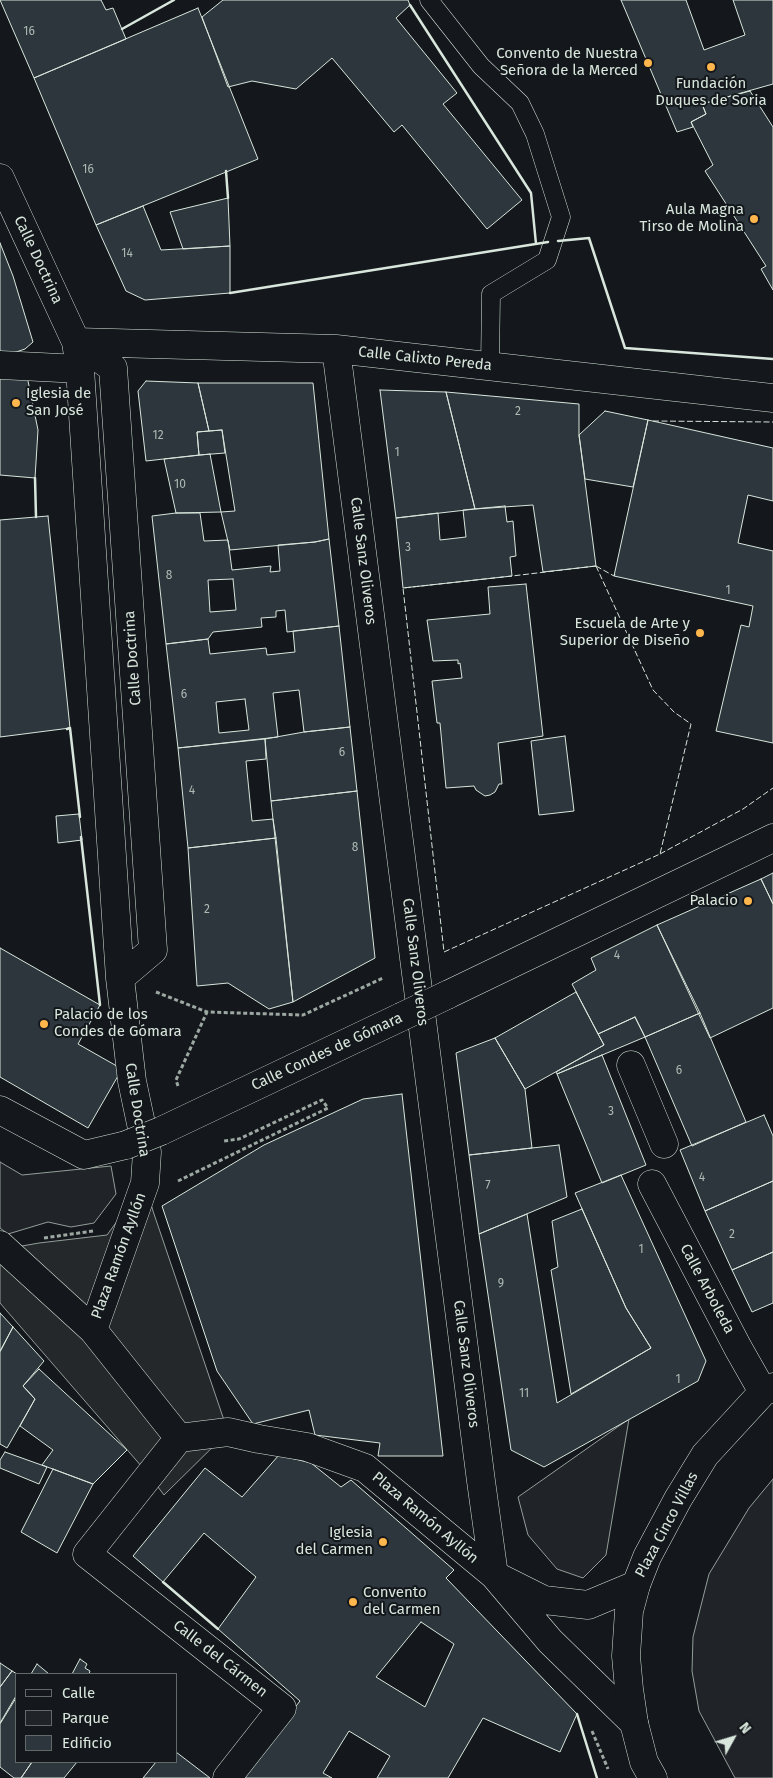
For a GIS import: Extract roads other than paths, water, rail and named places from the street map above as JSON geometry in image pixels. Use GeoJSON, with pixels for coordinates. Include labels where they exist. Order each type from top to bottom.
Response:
{"type":"FeatureCollection","features":[{"type":"Feature","properties":{"kind":"street","name":"Calle Doctrina"},"geometry":{"type":"LineString","coordinates":[[0,178],[76,342],[80,369],[120,978],[132,1081],[147,1152],[145,1183]]}},
{"type":"Feature","properties":{"kind":"street","name":"Calle Calixto Pereda"},"geometry":{"type":"LineString","coordinates":[[76,342],[336,349],[773,398]]}},
{"type":"Feature","properties":{"kind":"street","name":"Calle Doctrina"},"geometry":{"type":"LineString","coordinates":[[76,342],[113,368],[152,931],[153,950],[120,978]]}},
{"type":"Feature","properties":{"kind":"street","name":"Calle Sanz Oliveros"},"geometry":{"type":"LineString","coordinates":[[336,349],[494,1575]]}},
{"type":"Feature","properties":{"kind":"street"},"geometry":{"type":"LineString","coordinates":[[0,365],[80,369]]}},
{"type":"Feature","properties":{"kind":"street","name":"Calle Condes de Gómara"},"geometry":{"type":"LineString","coordinates":[[0,1110],[84,1155],[126,1145],[401,1017],[768,839]]}},
{"type":"Feature","properties":{"kind":"street"},"geometry":{"type":"LineString","coordinates":[[631,1065],[664,1144]]}},
{"type":"Feature","properties":{"kind":"street","name":"Plaza Ramón Ayllón"},"geometry":{"type":"LineString","coordinates":[[93,1330],[145,1183]]}},
{"type":"Feature","properties":{"kind":"street","name":"Calle Arboleda"},"geometry":{"type":"LineString","coordinates":[[652,1184],[738,1348],[768,1390]]}},
{"type":"Feature","properties":{"kind":"street","name":"Plaza Ramón Ayllón"},"geometry":{"type":"LineString","coordinates":[[3,1247],[93,1330],[179,1438],[228,1432],[308,1447],[365,1468],[494,1575],[550,1641],[634,1723]]}},
{"type":"Feature","properties":{"kind":"street","name":"Plaza Cinco Villas"},"geometry":{"type":"LineString","coordinates":[[654,1778],[644,1762],[634,1723],[626,1656],[629,1611],[636,1585],[647,1557],[660,1532],[705,1455],[768,1390]]}},
{"type":"Feature","properties":{"kind":"street","name":"Calle del Cármen"},"geometry":{"type":"LineString","coordinates":[[179,1438],[87,1554],[282,1708],[227,1778]]}},
{"type":"Feature","properties":{"kind":"street","name":"Plaza Ramón Ayllón"},"geometry":{"type":"LineString","coordinates":[[494,1575],[544,1600],[588,1605],[636,1585]]}},
{"type":"Feature","properties":{"kind":"lane"},"geometry":{"type":"LineString","coordinates":[[429,0],[481,66],[520,103],[534,134],[562,216],[547,260],[491,294],[490,366]]}},
{"type":"Feature","properties":{"kind":"place","name":"Convento de Nuestra Señora de la Merced"},"geometry":{"type":"Point","coordinates":[648,63]}},
{"type":"Feature","properties":{"kind":"place","name":"Fundación Duques de Soria"},"geometry":{"type":"Point","coordinates":[711,67]}},
{"type":"Feature","properties":{"kind":"place","name":"Aula Magna Tirso de Molina"},"geometry":{"type":"Point","coordinates":[754,219]}},
{"type":"Feature","properties":{"kind":"place","name":"Iglesia de San José"},"geometry":{"type":"Point","coordinates":[16,403]}},
{"type":"Feature","properties":{"kind":"place","name":"Escuela de Arte y Superior de Diseño"},"geometry":{"type":"Point","coordinates":[700,633]}},
{"type":"Feature","properties":{"kind":"place","name":"Palacio"},"geometry":{"type":"Point","coordinates":[748,901]}},
{"type":"Feature","properties":{"kind":"place","name":"Palacio de los Condes de Gómara"},"geometry":{"type":"Point","coordinates":[44,1024]}},
{"type":"Feature","properties":{"kind":"place","name":"Iglesia del Carmen"},"geometry":{"type":"Point","coordinates":[383,1542]}},
{"type":"Feature","properties":{"kind":"place","name":"Convento del Carmen"},"geometry":{"type":"Point","coordinates":[353,1602]}}]}
